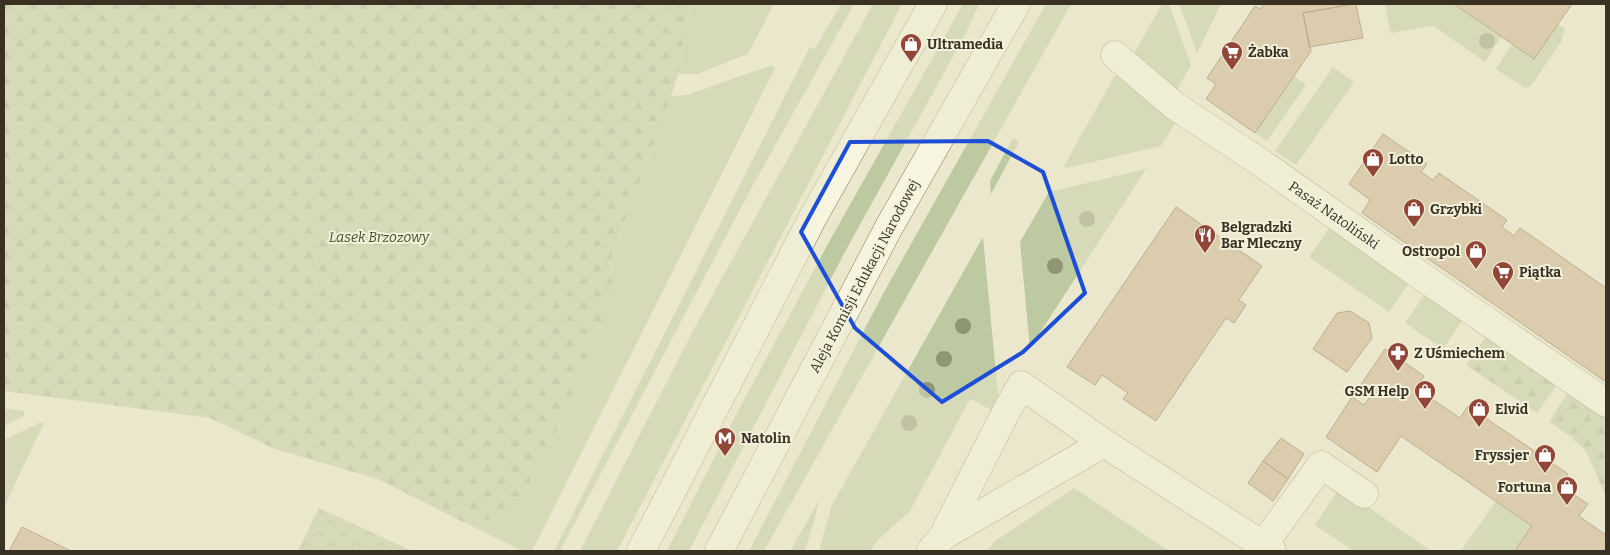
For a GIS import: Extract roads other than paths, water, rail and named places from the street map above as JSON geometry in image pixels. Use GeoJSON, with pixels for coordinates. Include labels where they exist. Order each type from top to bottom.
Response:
{"type":"FeatureCollection","features":[{"type":"Feature","properties":{"kind":"street"},"geometry":{"type":"LineString","coordinates":[[641,551],[812,219],[933,4]]}},
{"type":"Feature","properties":{"kind":"street","name":"Aleja Komisji Edukacji Narodowej"},"geometry":{"type":"LineString","coordinates":[[719,551],[889,227],[1016,4]]}},
{"type":"Feature","properties":{"kind":"street","name":"Pasaż Natoliński"},"geometry":{"type":"LineString","coordinates":[[1116,55],[1175,106],[1268,168],[1606,403]]}},
{"type":"Feature","properties":{"kind":"street"},"geometry":{"type":"LineString","coordinates":[[937,544],[1021,385],[1104,442],[1268,548],[1321,466],[1364,494]]}},
{"type":"Feature","properties":{"kind":"street"},"geometry":{"type":"LineString","coordinates":[[937,544],[1104,442]]}},
{"type":"Feature","properties":{"kind":"place","name":"Ultramedia"},"geometry":{"type":"Point","coordinates":[911,63]}},
{"type":"Feature","properties":{"kind":"place","name":"Żabka"},"geometry":{"type":"Point","coordinates":[1232,71]}},
{"type":"Feature","properties":{"kind":"place","name":"Lotto"},"geometry":{"type":"Point","coordinates":[1373,178]}},
{"type":"Feature","properties":{"kind":"place","name":"Grzybki"},"geometry":{"type":"Point","coordinates":[1414,228]}},
{"type":"Feature","properties":{"kind":"place","name":"Belgradzki Bar Mleczny"},"geometry":{"type":"Point","coordinates":[1205,254]}},
{"type":"Feature","properties":{"kind":"place","name":"Ostropol"},"geometry":{"type":"Point","coordinates":[1476,270]}},
{"type":"Feature","properties":{"kind":"place","name":"Piątka"},"geometry":{"type":"Point","coordinates":[1503,291]}},
{"type":"Feature","properties":{"kind":"place","name":"Z Uśmiechem"},"geometry":{"type":"Point","coordinates":[1398,372]}},
{"type":"Feature","properties":{"kind":"place","name":"GSM Help"},"geometry":{"type":"Point","coordinates":[1425,410]}},
{"type":"Feature","properties":{"kind":"place","name":"Elvid"},"geometry":{"type":"Point","coordinates":[1479,428]}},
{"type":"Feature","properties":{"kind":"place","name":"Natolin"},"geometry":{"type":"Point","coordinates":[725,457]}},
{"type":"Feature","properties":{"kind":"place","name":"Fryssjer"},"geometry":{"type":"Point","coordinates":[1545,474]}},
{"type":"Feature","properties":{"kind":"place","name":"Fortuna"},"geometry":{"type":"Point","coordinates":[1567,506]}},
{"type":"Feature","properties":{"kind":"park label","name":"Lasek Brzozowy"},"geometry":{"type":"Point","coordinates":[379,237]}}]}
